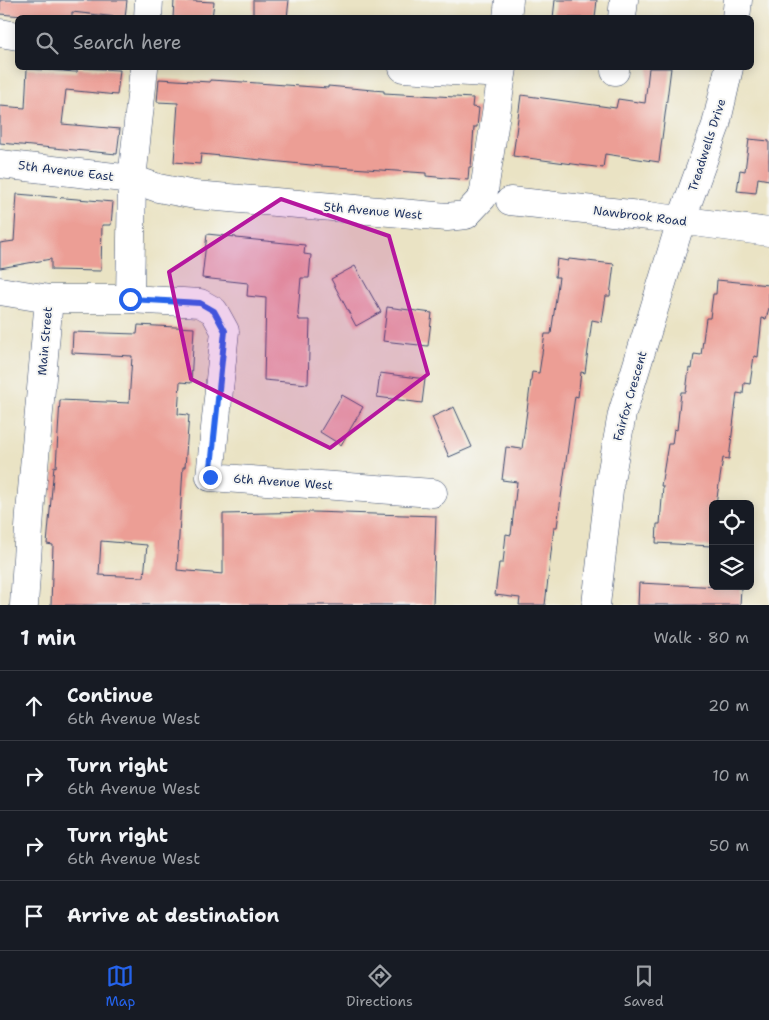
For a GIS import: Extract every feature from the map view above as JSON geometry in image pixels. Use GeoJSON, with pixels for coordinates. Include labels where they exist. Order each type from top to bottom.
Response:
{"type":"FeatureCollection","features":[{"type":"Feature","properties":{"kind":"street"},"geometry":{"type":"LineString","coordinates":[[148,15],[149,0]]}},
{"type":"Feature","properties":{"kind":"street"},"geometry":{"type":"LineString","coordinates":[[507,15],[509,0]]}},
{"type":"Feature","properties":{"kind":"street"},"geometry":{"type":"LineString","coordinates":[[622,15],[624,0]]}},
{"type":"Feature","properties":{"kind":"street"},"geometry":{"type":"LineString","coordinates":[[736,15],[738,0]]}},
{"type":"Feature","properties":{"kind":"street"},"geometry":{"type":"LineString","coordinates":[[0,34],[15,36]]}},
{"type":"Feature","properties":{"kind":"street"},"geometry":{"type":"LineString","coordinates":[[130,299],[132,179],[144,70]]}},
{"type":"Feature","properties":{"kind":"street"},"geometry":{"type":"LineString","coordinates":[[470,70],[503,71]]}},
{"type":"Feature","properties":{"kind":"street","name":"Treadwells Drive"},"geometry":{"type":"LineString","coordinates":[[681,221],[716,125],[729,70]]}},
{"type":"Feature","properties":{"kind":"street","name":"5th Avenue West"},"geometry":{"type":"LineString","coordinates":[[132,179],[158,188],[195,195],[447,217],[466,215],[484,197],[503,71]]}},
{"type":"Feature","properties":{"kind":"street","name":"5th Avenue East"},"geometry":{"type":"LineString","coordinates":[[0,164],[132,179]]}},
{"type":"Feature","properties":{"kind":"street","name":"Nawbrook Road"},"geometry":{"type":"LineString","coordinates":[[510,201],[769,232]]}},
{"type":"Feature","properties":{"kind":"street","name":"Fairfox Crescent"},"geometry":{"type":"LineString","coordinates":[[596,605],[610,481],[621,422],[681,221]]}},
{"type":"Feature","properties":{"kind":"street"},"geometry":{"type":"LineString","coordinates":[[0,291],[49,299]]}},
{"type":"Feature","properties":{"kind":"street","name":"Main Street"},"geometry":{"type":"LineString","coordinates":[[24,605],[30,513],[49,299],[130,299]]}},
{"type":"Feature","properties":{"kind":"street","name":"6th Avenue West"},"geometry":{"type":"LineString","coordinates":[[130,299],[200,303],[214,311],[225,331],[210,477],[433,493]]}},
{"type":"Feature","properties":{"kind":"highlighted area"},"geometry":{"type":"Polygon","coordinates":[[[281,199],[389,236],[428,374],[330,448],[191,379],[169,272],[281,199]]]}},
{"type":"Feature","properties":{"kind":"building"},"geometry":{"type":"Polygon","coordinates":[[[0,0],[127,0],[125,15],[98,15],[72,12],[72,15],[0,14],[0,0]]]}},
{"type":"Feature","properties":{"kind":"building"},"geometry":{"type":"Polygon","coordinates":[[[174,0],[214,2],[212,15],[173,15],[174,0]]]}},
{"type":"Feature","properties":{"kind":"building"},"geometry":{"type":"Polygon","coordinates":[[[253,0],[289,0],[287,15],[253,15],[253,0]]]}},
{"type":"Feature","properties":{"kind":"building"},"geometry":{"type":"Polygon","coordinates":[[[555,0],[597,0],[595,15],[553,15],[555,0]]]}},
{"type":"Feature","properties":{"kind":"building"},"geometry":{"type":"Polygon","coordinates":[[[27,70],[77,72],[78,70],[120,70],[117,95],[66,90],[62,124],[120,129],[117,154],[0,143],[0,106],[25,108],[27,70]]]}},
{"type":"Feature","properties":{"kind":"building"},"geometry":{"type":"Polygon","coordinates":[[[649,70],[671,70],[659,162],[605,154],[603,168],[513,156],[521,95],[616,108],[618,99],[645,103],[649,70]]]}},
{"type":"Feature","properties":{"kind":"building"},"geometry":{"type":"Polygon","coordinates":[[[159,79],[210,82],[210,80],[328,88],[328,86],[384,91],[384,93],[473,98],[472,107],[479,108],[477,127],[474,127],[471,167],[469,167],[468,180],[426,176],[426,173],[321,166],[201,154],[200,164],[174,162],[178,103],[157,102],[159,79]]]}},
{"type":"Feature","properties":{"kind":"building"},"geometry":{"type":"Polygon","coordinates":[[[749,139],[769,141],[769,180],[758,178],[756,193],[737,191],[740,170],[745,171],[749,139]]]}},
{"type":"Feature","properties":{"kind":"building"},"geometry":{"type":"Polygon","coordinates":[[[17,194],[113,202],[111,225],[102,225],[101,271],[51,270],[51,259],[0,268],[0,243],[14,241],[17,194]]]}},
{"type":"Feature","properties":{"kind":"building"},"geometry":{"type":"Polygon","coordinates":[[[207,234],[305,245],[304,254],[311,255],[309,278],[301,278],[298,313],[299,320],[310,320],[308,384],[264,380],[266,298],[247,296],[248,283],[202,278],[207,234]]]}},
{"type":"Feature","properties":{"kind":"building"},"geometry":{"type":"Polygon","coordinates":[[[557,259],[614,264],[610,296],[606,296],[602,322],[592,320],[585,373],[581,372],[578,397],[575,396],[557,527],[554,527],[545,605],[519,605],[520,598],[495,595],[499,563],[503,563],[506,534],[511,535],[517,482],[502,480],[506,447],[522,449],[532,372],[539,373],[545,334],[551,334],[559,277],[555,277],[557,259]]]}},
{"type":"Feature","properties":{"kind":"building"},"geometry":{"type":"Polygon","coordinates":[[[355,266],[381,312],[356,326],[331,279],[355,266]]]}},
{"type":"Feature","properties":{"kind":"building"},"geometry":{"type":"Polygon","coordinates":[[[717,280],[769,285],[769,308],[766,319],[762,318],[758,357],[754,356],[750,384],[744,383],[743,394],[737,393],[729,459],[723,458],[717,500],[709,500],[709,546],[656,543],[657,524],[660,524],[663,486],[661,486],[668,444],[672,444],[674,429],[677,430],[681,392],[686,392],[689,368],[692,369],[694,354],[701,355],[706,318],[710,318],[713,294],[716,294],[717,280]]]}},
{"type":"Feature","properties":{"kind":"building"},"geometry":{"type":"Polygon","coordinates":[[[387,307],[432,313],[428,346],[383,341],[387,307]]]}},
{"type":"Feature","properties":{"kind":"building"},"geometry":{"type":"Polygon","coordinates":[[[138,325],[194,328],[191,383],[180,382],[178,414],[189,415],[185,467],[183,467],[177,570],[223,574],[223,514],[313,512],[436,516],[433,605],[51,605],[53,545],[47,544],[54,466],[56,467],[60,400],[129,403],[132,356],[72,353],[73,332],[137,334],[138,325]],[[101,541],[99,575],[144,577],[147,545],[101,541]]]}},
{"type":"Feature","properties":{"kind":"building"},"geometry":{"type":"Polygon","coordinates":[[[380,373],[425,379],[422,403],[377,397],[380,373]]]}},
{"type":"Feature","properties":{"kind":"building"},"geometry":{"type":"Polygon","coordinates":[[[342,395],[363,407],[341,445],[320,432],[342,395]]]}},
{"type":"Feature","properties":{"kind":"building"},"geometry":{"type":"Polygon","coordinates":[[[454,407],[472,447],[449,457],[432,417],[454,407]]]}},
{"type":"Feature","properties":{"kind":"building"},"geometry":{"type":"Polygon","coordinates":[[[639,583],[709,586],[709,590],[741,590],[740,605],[638,605],[639,583]]]}},
{"type":"Feature","properties":{"kind":"route"},"geometry":{"type":"LineString","coordinates":[[130,299],[200,303],[214,311],[225,331],[210,477]]}}]}
